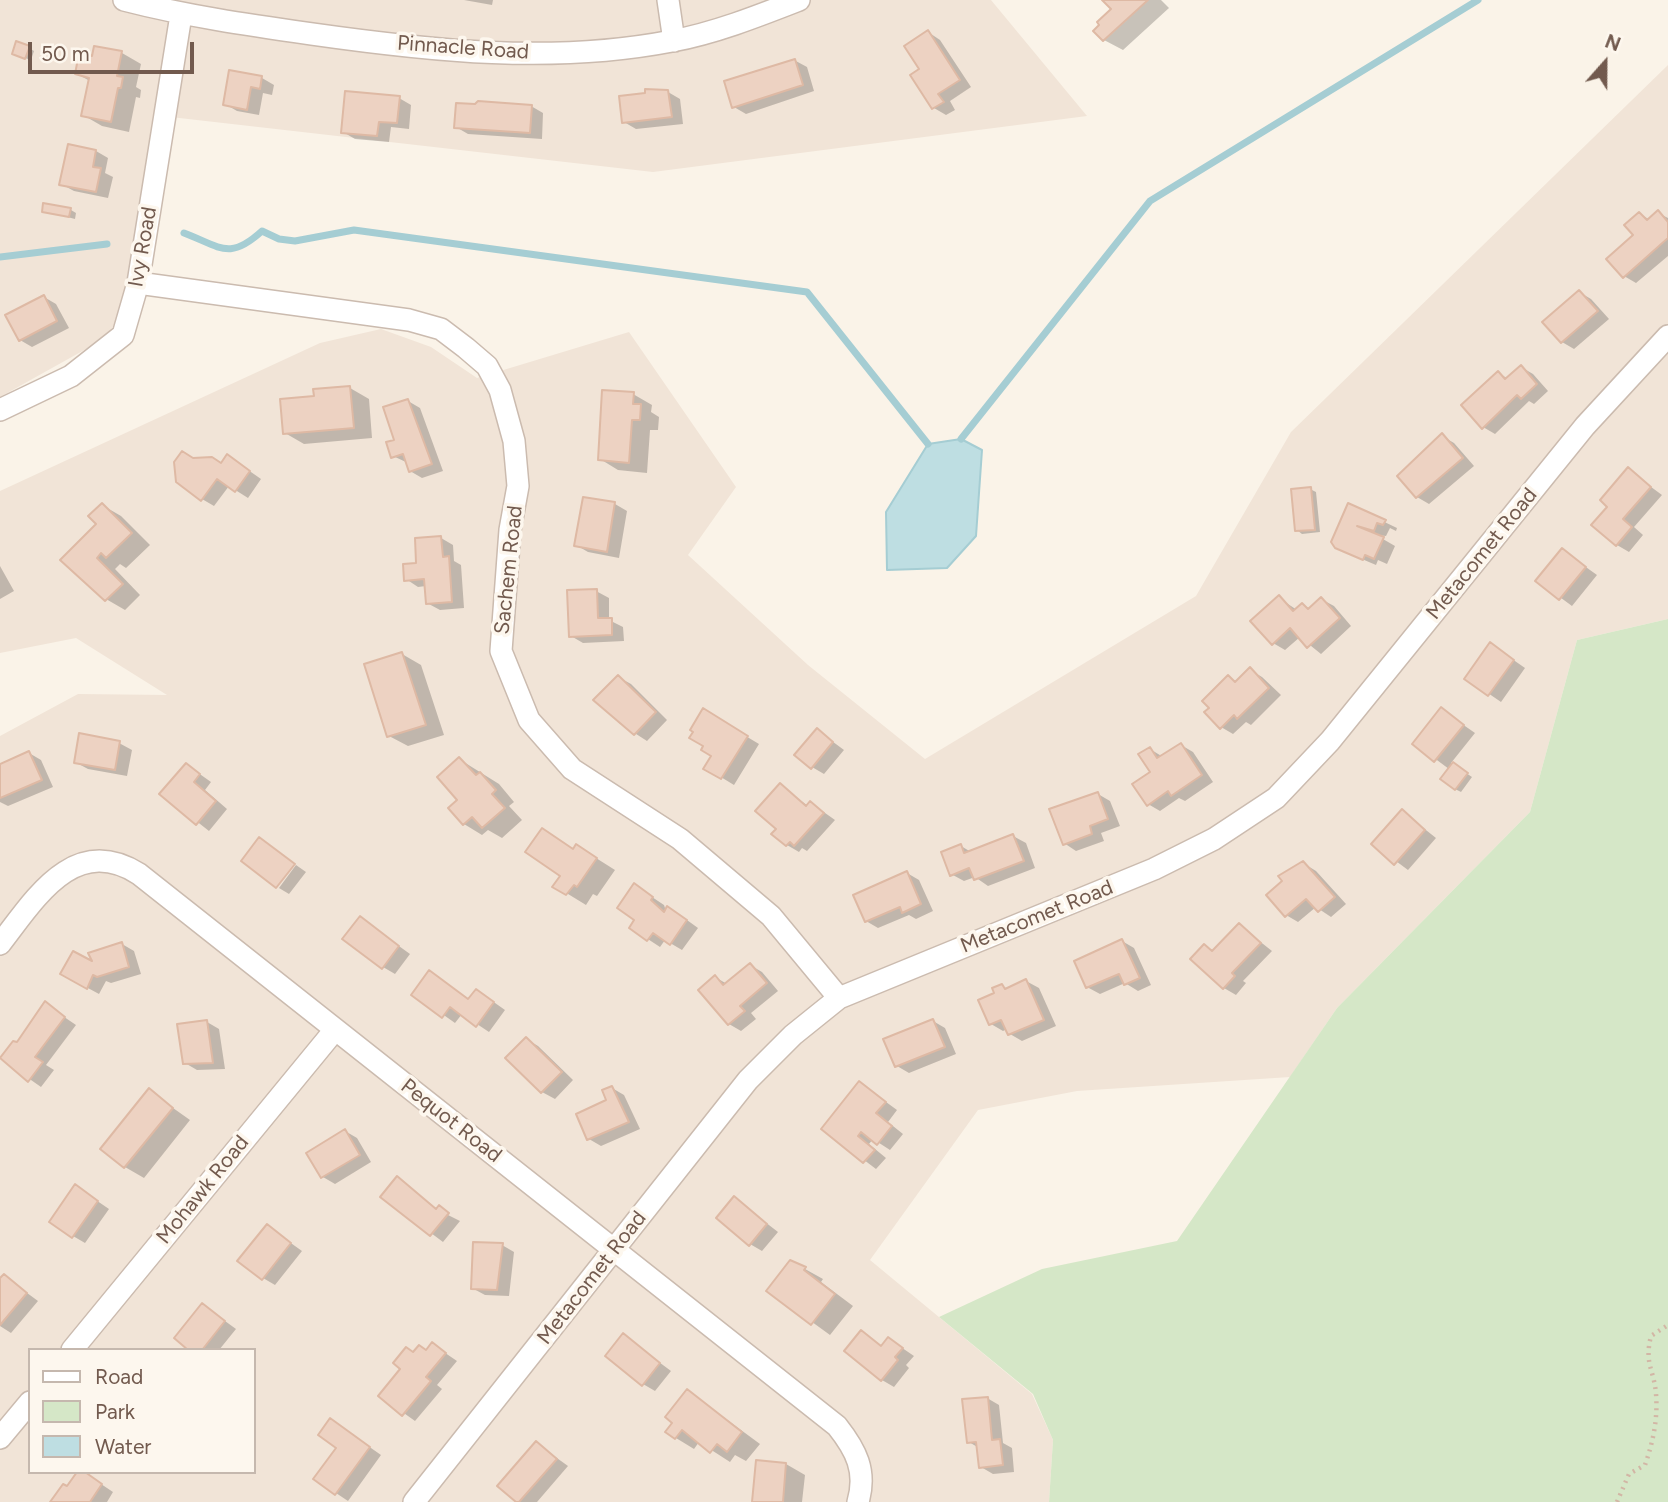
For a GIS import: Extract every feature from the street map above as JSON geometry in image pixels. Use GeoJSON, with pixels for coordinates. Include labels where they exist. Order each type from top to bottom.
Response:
{"type":"FeatureCollection","features":[{"type":"Feature","properties":{"kind":"street","name":"Pinnacle Road"},"geometry":{"type":"LineString","coordinates":[[124,0],[181,15],[471,53],[571,53],[674,41],[756,17],[799,0]]}},
{"type":"Feature","properties":{"kind":"street"},"geometry":{"type":"LineString","coordinates":[[668,0],[674,41]]}},
{"type":"Feature","properties":{"kind":"street","name":"Ivy Road"},"geometry":{"type":"LineString","coordinates":[[0,411],[71,376],[123,335],[138,283],[181,15]]}},
{"type":"Feature","properties":{"kind":"street","name":"Sachem Road"},"geometry":{"type":"LineString","coordinates":[[138,283],[409,320],[441,329],[488,366],[500,390],[514,441],[518,486],[510,530],[501,650],[528,720],[572,769],[680,839],[771,915],[839,998]]}},
{"type":"Feature","properties":{"kind":"street","name":"Metacomet Road"},"geometry":{"type":"LineString","coordinates":[[414,1502],[748,1080],[793,1035],[839,998],[1154,869],[1214,838],[1276,798],[1329,741],[1585,426],[1668,336]]}},
{"type":"Feature","properties":{"kind":"street","name":"Pequot Road"},"geometry":{"type":"LineString","coordinates":[[0,944],[38,895],[69,868],[107,862],[127,866],[334,1031],[615,1248],[837,1426],[852,1445],[862,1468],[858,1502]]}},
{"type":"Feature","properties":{"kind":"street","name":"Mohawk Road"},"geometry":{"type":"LineString","coordinates":[[74,1348],[334,1031]]}},
{"type":"Feature","properties":{"kind":"street"},"geometry":{"type":"LineString","coordinates":[[0,1438],[28,1404]]}},
{"type":"Feature","properties":{"kind":"path"},"geometry":{"type":"LineString","coordinates":[[1617,1502],[1629,1474],[1645,1465],[1655,1434],[1656,1393],[1646,1355],[1651,1336],[1668,1325]]}},
{"type":"Feature","properties":{"kind":"shaded area"},"geometry":{"type":"Polygon","coordinates":[[[0,0],[991,0],[1087,116],[653,172],[153,115],[128,277],[117,321],[104,339],[0,397],[0,0]]]}},
{"type":"Feature","properties":{"kind":"shaded area"},"geometry":{"type":"Polygon","coordinates":[[[1668,65],[1668,619],[1577,640],[1530,812],[1337,1008],[1290,1077],[1077,1091],[978,1110],[870,1260],[1032,1394],[1053,1440],[1049,1502],[0,1502],[0,736],[78,694],[167,695],[76,638],[0,653],[0,491],[320,343],[381,329],[431,347],[477,378],[629,332],[736,487],[688,555],[808,665],[925,759],[1196,596],[1291,432],[1668,65]]]}},
{"type":"Feature","properties":{"kind":"green space"},"geometry":{"type":"Polygon","coordinates":[[[1668,619],[1668,1502],[1049,1502],[1053,1440],[1033,1394],[939,1317],[1042,1269],[1177,1241],[1337,1008],[1530,812],[1577,640],[1668,619]]]}},
{"type":"Feature","properties":{"kind":"water"},"geometry":{"type":"Polygon","coordinates":[[[961,439],[982,450],[976,536],[947,568],[887,570],[886,512],[928,444],[961,439]]]}},
{"type":"Feature","properties":{"kind":"building"},"geometry":{"type":"Polygon","coordinates":[[[1102,0],[1148,0],[1103,41],[1093,31],[1099,25],[1097,22],[1111,9],[1102,0]]]}},
{"type":"Feature","properties":{"kind":"building"},"geometry":{"type":"Polygon","coordinates":[[[928,30],[960,80],[938,94],[944,102],[932,109],[910,75],[919,69],[904,46],[928,30]]]}},
{"type":"Feature","properties":{"kind":"building"},"geometry":{"type":"Polygon","coordinates":[[[16,41],[30,46],[25,59],[12,54],[16,41]]]}},
{"type":"Feature","properties":{"kind":"building"},"geometry":{"type":"Polygon","coordinates":[[[94,46],[122,51],[117,76],[123,77],[111,122],[81,116],[89,78],[75,74],[79,53],[92,56],[94,46]]]}},
{"type":"Feature","properties":{"kind":"building"},"geometry":{"type":"Polygon","coordinates":[[[795,59],[803,85],[732,108],[724,81],[795,59]]]}},
{"type":"Feature","properties":{"kind":"building"},"geometry":{"type":"Polygon","coordinates":[[[229,70],[262,76],[260,89],[251,87],[247,110],[223,105],[229,70]]]}},
{"type":"Feature","properties":{"kind":"building"},"geometry":{"type":"Polygon","coordinates":[[[645,89],[668,90],[672,117],[622,123],[619,96],[645,93],[645,89]]]}},
{"type":"Feature","properties":{"kind":"building"},"geometry":{"type":"Polygon","coordinates":[[[345,91],[400,96],[397,123],[379,122],[377,136],[341,133],[345,91]]]}},
{"type":"Feature","properties":{"kind":"building"},"geometry":{"type":"Polygon","coordinates":[[[478,101],[532,105],[530,133],[454,128],[456,103],[475,104],[478,101]]]}},
{"type":"Feature","properties":{"kind":"building"},"geometry":{"type":"Polygon","coordinates":[[[68,144],[96,150],[93,167],[101,168],[96,192],[59,185],[68,144]]]}},
{"type":"Feature","properties":{"kind":"building"},"geometry":{"type":"Polygon","coordinates":[[[43,203],[71,208],[69,217],[42,212],[43,203]]]}},
{"type":"Feature","properties":{"kind":"building"},"geometry":{"type":"Polygon","coordinates":[[[1658,210],[1668,222],[1668,238],[1623,278],[1606,259],[1633,235],[1624,225],[1639,212],[1647,220],[1658,210]]]}},
{"type":"Feature","properties":{"kind":"building"},"geometry":{"type":"Polygon","coordinates":[[[1579,290],[1598,311],[1561,343],[1542,322],[1579,290]]]}},
{"type":"Feature","properties":{"kind":"building"},"geometry":{"type":"Polygon","coordinates":[[[44,295],[57,321],[19,341],[5,315],[44,295]]]}},
{"type":"Feature","properties":{"kind":"building"},"geometry":{"type":"Polygon","coordinates":[[[1521,365],[1537,384],[1521,399],[1517,395],[1482,429],[1461,405],[1498,371],[1505,379],[1521,365]]]}},
{"type":"Feature","properties":{"kind":"building"},"geometry":{"type":"Polygon","coordinates":[[[350,386],[354,428],[283,434],[280,399],[314,396],[313,389],[350,386]]]}},
{"type":"Feature","properties":{"kind":"building"},"geometry":{"type":"Polygon","coordinates":[[[602,390],[634,392],[633,404],[641,404],[640,420],[632,420],[629,463],[598,460],[602,390]]]}},
{"type":"Feature","properties":{"kind":"building"},"geometry":{"type":"Polygon","coordinates":[[[408,399],[432,464],[409,472],[403,454],[391,458],[386,442],[394,440],[383,407],[408,399]]]}},
{"type":"Feature","properties":{"kind":"building"},"geometry":{"type":"Polygon","coordinates":[[[1442,433],[1463,458],[1416,498],[1397,476],[1442,433]]]}},
{"type":"Feature","properties":{"kind":"building"},"geometry":{"type":"Polygon","coordinates":[[[182,451],[193,458],[212,457],[221,463],[227,454],[250,471],[235,492],[217,479],[201,501],[176,482],[174,462],[182,451]]]}},
{"type":"Feature","properties":{"kind":"building"},"geometry":{"type":"Polygon","coordinates":[[[1628,467],[1651,487],[1623,519],[1632,527],[1616,546],[1591,525],[1607,507],[1600,500],[1628,467]]]}},
{"type":"Feature","properties":{"kind":"building"},"geometry":{"type":"Polygon","coordinates":[[[1311,487],[1315,530],[1295,531],[1291,489],[1311,487]]]}},
{"type":"Feature","properties":{"kind":"building"},"geometry":{"type":"Polygon","coordinates":[[[583,497],[615,502],[607,552],[574,546],[583,497]]]}},
{"type":"Feature","properties":{"kind":"building"},"geometry":{"type":"Polygon","coordinates":[[[102,503],[132,533],[106,558],[101,553],[97,558],[123,584],[105,601],[60,560],[96,524],[88,516],[102,503]]]}},
{"type":"Feature","properties":{"kind":"building"},"geometry":{"type":"Polygon","coordinates":[[[1348,503],[1386,520],[1383,525],[1377,523],[1374,531],[1357,526],[1384,537],[1374,559],[1365,555],[1363,560],[1335,548],[1331,542],[1348,503]]]}},
{"type":"Feature","properties":{"kind":"building"},"geometry":{"type":"Polygon","coordinates":[[[441,536],[443,557],[449,556],[452,602],[426,604],[424,579],[404,581],[403,564],[416,563],[415,538],[441,536]]]}},
{"type":"Feature","properties":{"kind":"building"},"geometry":{"type":"Polygon","coordinates":[[[1562,548],[1586,567],[1559,600],[1535,581],[1562,548]]]}},
{"type":"Feature","properties":{"kind":"building"},"geometry":{"type":"Polygon","coordinates":[[[597,589],[598,618],[612,618],[612,635],[569,637],[567,590],[597,589]]]}},
{"type":"Feature","properties":{"kind":"building"},"geometry":{"type":"Polygon","coordinates":[[[1279,595],[1293,611],[1302,603],[1308,609],[1321,597],[1340,618],[1307,648],[1290,628],[1272,645],[1250,621],[1279,595]]]}},
{"type":"Feature","properties":{"kind":"building"},"geometry":{"type":"Polygon","coordinates":[[[1490,642],[1514,660],[1488,696],[1464,679],[1490,642]]]}},
{"type":"Feature","properties":{"kind":"building"},"geometry":{"type":"Polygon","coordinates":[[[402,652],[426,725],[387,737],[364,664],[402,652]]]}},
{"type":"Feature","properties":{"kind":"building"},"geometry":{"type":"Polygon","coordinates":[[[1250,667],[1269,688],[1237,719],[1234,715],[1220,729],[1204,712],[1209,708],[1202,701],[1228,675],[1235,682],[1250,667]]]}},
{"type":"Feature","properties":{"kind":"building"},"geometry":{"type":"Polygon","coordinates":[[[618,675],[656,712],[634,735],[593,700],[618,675]]]}},
{"type":"Feature","properties":{"kind":"building"},"geometry":{"type":"Polygon","coordinates":[[[1441,707],[1464,725],[1434,762],[1412,744],[1441,707]]]}},
{"type":"Feature","properties":{"kind":"building"},"geometry":{"type":"Polygon","coordinates":[[[703,708],[748,736],[721,779],[703,769],[711,756],[701,750],[703,746],[689,738],[693,732],[690,730],[703,708]]]}},
{"type":"Feature","properties":{"kind":"building"},"geometry":{"type":"Polygon","coordinates":[[[817,728],[833,742],[811,769],[794,755],[817,728]]]}},
{"type":"Feature","properties":{"kind":"building"},"geometry":{"type":"Polygon","coordinates":[[[79,733],[120,741],[115,770],[74,763],[79,733]]]}},
{"type":"Feature","properties":{"kind":"building"},"geometry":{"type":"Polygon","coordinates":[[[1181,743],[1202,775],[1171,796],[1168,791],[1147,806],[1132,784],[1150,772],[1138,754],[1150,747],[1157,758],[1181,743]]]}},
{"type":"Feature","properties":{"kind":"building"},"geometry":{"type":"Polygon","coordinates":[[[29,751],[42,780],[0,798],[0,764],[29,751]]]}},
{"type":"Feature","properties":{"kind":"building"},"geometry":{"type":"Polygon","coordinates":[[[459,757],[476,775],[480,772],[496,790],[492,794],[505,808],[482,828],[472,817],[463,825],[448,808],[457,800],[437,777],[459,757]]]}},
{"type":"Feature","properties":{"kind":"building"},"geometry":{"type":"Polygon","coordinates":[[[1453,762],[1468,773],[1455,790],[1440,779],[1453,762]]]}},
{"type":"Feature","properties":{"kind":"building"},"geometry":{"type":"Polygon","coordinates":[[[186,763],[200,774],[194,782],[216,801],[196,825],[159,794],[186,763]]]}},
{"type":"Feature","properties":{"kind":"building"},"geometry":{"type":"Polygon","coordinates":[[[780,783],[806,806],[810,801],[824,813],[794,846],[790,842],[786,846],[771,834],[776,829],[755,811],[780,783]]]}},
{"type":"Feature","properties":{"kind":"building"},"geometry":{"type":"Polygon","coordinates":[[[1098,792],[1108,819],[1090,826],[1092,834],[1063,845],[1049,809],[1098,792]]]}},
{"type":"Feature","properties":{"kind":"building"},"geometry":{"type":"Polygon","coordinates":[[[1402,809],[1425,830],[1394,865],[1371,844],[1402,809]]]}},
{"type":"Feature","properties":{"kind":"building"},"geometry":{"type":"Polygon","coordinates":[[[542,828],[573,849],[576,844],[597,858],[577,887],[574,885],[566,895],[552,887],[560,876],[525,852],[542,828]]]}},
{"type":"Feature","properties":{"kind":"building"},"geometry":{"type":"Polygon","coordinates":[[[1013,834],[1024,861],[974,880],[969,868],[950,876],[941,852],[961,844],[964,853],[1013,834]]]}},
{"type":"Feature","properties":{"kind":"building"},"geometry":{"type":"Polygon","coordinates":[[[259,837],[295,864],[276,888],[241,861],[259,837]]]}},
{"type":"Feature","properties":{"kind":"building"},"geometry":{"type":"Polygon","coordinates":[[[1303,861],[1335,897],[1318,912],[1306,899],[1285,917],[1266,895],[1282,881],[1278,876],[1303,861]]]}},
{"type":"Feature","properties":{"kind":"building"},"geometry":{"type":"Polygon","coordinates":[[[907,871],[921,904],[902,913],[900,907],[865,922],[853,895],[907,871]]]}},
{"type":"Feature","properties":{"kind":"building"},"geometry":{"type":"Polygon","coordinates":[[[634,883],[653,897],[651,900],[664,912],[667,906],[687,920],[670,945],[653,933],[647,941],[629,928],[634,920],[617,908],[634,883]]]}},
{"type":"Feature","properties":{"kind":"building"},"geometry":{"type":"Polygon","coordinates":[[[360,916],[399,946],[382,969],[342,939],[360,916]]]}},
{"type":"Feature","properties":{"kind":"building"},"geometry":{"type":"Polygon","coordinates":[[[1239,923],[1261,943],[1232,973],[1235,976],[1223,989],[1190,959],[1204,944],[1212,951],[1239,923]]]}},
{"type":"Feature","properties":{"kind":"building"},"geometry":{"type":"Polygon","coordinates":[[[1122,939],[1140,978],[1124,985],[1119,974],[1086,988],[1074,961],[1122,939]]]}},
{"type":"Feature","properties":{"kind":"building"},"geometry":{"type":"Polygon","coordinates":[[[122,942],[129,967],[97,977],[93,975],[87,989],[60,974],[73,951],[92,961],[88,953],[122,942]]]}},
{"type":"Feature","properties":{"kind":"building"},"geometry":{"type":"Polygon","coordinates":[[[750,963],[767,983],[740,1006],[745,1011],[728,1025],[698,990],[715,975],[723,985],[750,963]]]}},
{"type":"Feature","properties":{"kind":"building"},"geometry":{"type":"Polygon","coordinates":[[[429,970],[468,999],[476,989],[494,1002],[476,1027],[450,1007],[442,1018],[411,995],[429,970]]]}},
{"type":"Feature","properties":{"kind":"building"},"geometry":{"type":"Polygon","coordinates":[[[1026,979],[1044,1020],[1008,1035],[1001,1020],[989,1025],[978,1000],[994,993],[992,988],[1002,984],[1005,989],[1026,979]]]}},
{"type":"Feature","properties":{"kind":"building"},"geometry":{"type":"Polygon","coordinates":[[[45,1001],[65,1017],[35,1057],[43,1062],[28,1082],[0,1058],[13,1041],[17,1042],[45,1001]]]}},
{"type":"Feature","properties":{"kind":"building"},"geometry":{"type":"Polygon","coordinates":[[[933,1019],[945,1047],[895,1067],[883,1039],[933,1019]]]}},
{"type":"Feature","properties":{"kind":"building"},"geometry":{"type":"Polygon","coordinates":[[[207,1020],[213,1063],[183,1064],[177,1024],[207,1020]]]}},
{"type":"Feature","properties":{"kind":"building"},"geometry":{"type":"Polygon","coordinates":[[[526,1037],[562,1072],[541,1093],[505,1058],[526,1037]]]}},
{"type":"Feature","properties":{"kind":"building"},"geometry":{"type":"Polygon","coordinates":[[[859,1081],[886,1102],[876,1113],[892,1126],[877,1145],[861,1132],[858,1136],[875,1150],[863,1163],[821,1129],[859,1081]]]}},
{"type":"Feature","properties":{"kind":"building"},"geometry":{"type":"Polygon","coordinates":[[[612,1086],[629,1122],[587,1140],[576,1114],[606,1100],[602,1090],[612,1086]]]}},
{"type":"Feature","properties":{"kind":"building"},"geometry":{"type":"Polygon","coordinates":[[[149,1088],[173,1108],[124,1168],[100,1149],[149,1088]]]}},
{"type":"Feature","properties":{"kind":"building"},"geometry":{"type":"Polygon","coordinates":[[[345,1129],[360,1155],[321,1178],[306,1153],[345,1129]]]}},
{"type":"Feature","properties":{"kind":"building"},"geometry":{"type":"Polygon","coordinates":[[[397,1176],[436,1209],[439,1205],[449,1213],[430,1236],[380,1197],[397,1176]]]}},
{"type":"Feature","properties":{"kind":"building"},"geometry":{"type":"Polygon","coordinates":[[[75,1184],[98,1201],[72,1238],[49,1222],[75,1184]]]}},
{"type":"Feature","properties":{"kind":"building"},"geometry":{"type":"Polygon","coordinates":[[[734,1196],[767,1224],[749,1246],[716,1218],[734,1196]]]}},
{"type":"Feature","properties":{"kind":"building"},"geometry":{"type":"Polygon","coordinates":[[[267,1224],[291,1243],[262,1280],[237,1261],[267,1224]]]}},
{"type":"Feature","properties":{"kind":"building"},"geometry":{"type":"Polygon","coordinates":[[[473,1242],[503,1243],[497,1290],[471,1289],[473,1242]]]}},
{"type":"Feature","properties":{"kind":"building"},"geometry":{"type":"Polygon","coordinates":[[[790,1260],[806,1267],[804,1270],[835,1294],[811,1325],[766,1291],[790,1260]]]}},
{"type":"Feature","properties":{"kind":"building"},"geometry":{"type":"Polygon","coordinates":[[[4,1274],[27,1293],[0,1325],[0,1278],[4,1274]]]}},
{"type":"Feature","properties":{"kind":"building"},"geometry":{"type":"Polygon","coordinates":[[[202,1303],[225,1321],[204,1348],[186,1348],[174,1338],[202,1303]]]}},
{"type":"Feature","properties":{"kind":"building"},"geometry":{"type":"Polygon","coordinates":[[[861,1330],[881,1346],[888,1337],[903,1348],[895,1357],[898,1360],[881,1381],[844,1351],[861,1330]]]}},
{"type":"Feature","properties":{"kind":"building"},"geometry":{"type":"Polygon","coordinates":[[[623,1333],[660,1363],[642,1386],[605,1356],[623,1333]]]}},
{"type":"Feature","properties":{"kind":"building"},"geometry":{"type":"Polygon","coordinates":[[[432,1342],[446,1353],[426,1377],[431,1381],[402,1416],[378,1396],[400,1369],[393,1363],[406,1347],[413,1352],[419,1345],[426,1350],[432,1342]]]}},
{"type":"Feature","properties":{"kind":"building"},"geometry":{"type":"Polygon","coordinates":[[[687,1389],[742,1432],[727,1452],[717,1444],[710,1453],[682,1430],[675,1439],[665,1432],[672,1423],[665,1417],[687,1389]]]}},
{"type":"Feature","properties":{"kind":"building"},"geometry":{"type":"Polygon","coordinates":[[[988,1397],[992,1440],[1000,1439],[1003,1465],[979,1468],[976,1442],[967,1443],[962,1399],[988,1397]]]}},
{"type":"Feature","properties":{"kind":"building"},"geometry":{"type":"Polygon","coordinates":[[[330,1418],[370,1447],[335,1495],[313,1479],[336,1448],[318,1435],[330,1418]]]}},
{"type":"Feature","properties":{"kind":"building"},"geometry":{"type":"Polygon","coordinates":[[[536,1441],[557,1459],[519,1502],[516,1502],[497,1486],[536,1441]]]}},
{"type":"Feature","properties":{"kind":"building"},"geometry":{"type":"Polygon","coordinates":[[[756,1460],[786,1463],[783,1502],[752,1502],[756,1460]]]}},
{"type":"Feature","properties":{"kind":"building"},"geometry":{"type":"Polygon","coordinates":[[[76,1474],[88,1474],[102,1484],[90,1502],[50,1502],[63,1484],[67,1486],[76,1474]]]}},
{"type":"Feature","properties":{"kind":"waterway"},"geometry":{"type":"LineString","coordinates":[[961,439],[1150,201],[1478,0]]}},
{"type":"Feature","properties":{"kind":"waterway"},"geometry":{"type":"LineString","coordinates":[[184,233],[216,246],[233,249],[262,231],[279,239],[295,241],[354,230],[807,292],[928,444]]}},
{"type":"Feature","properties":{"kind":"waterway"},"geometry":{"type":"LineString","coordinates":[[0,257],[107,244]]}}]}
